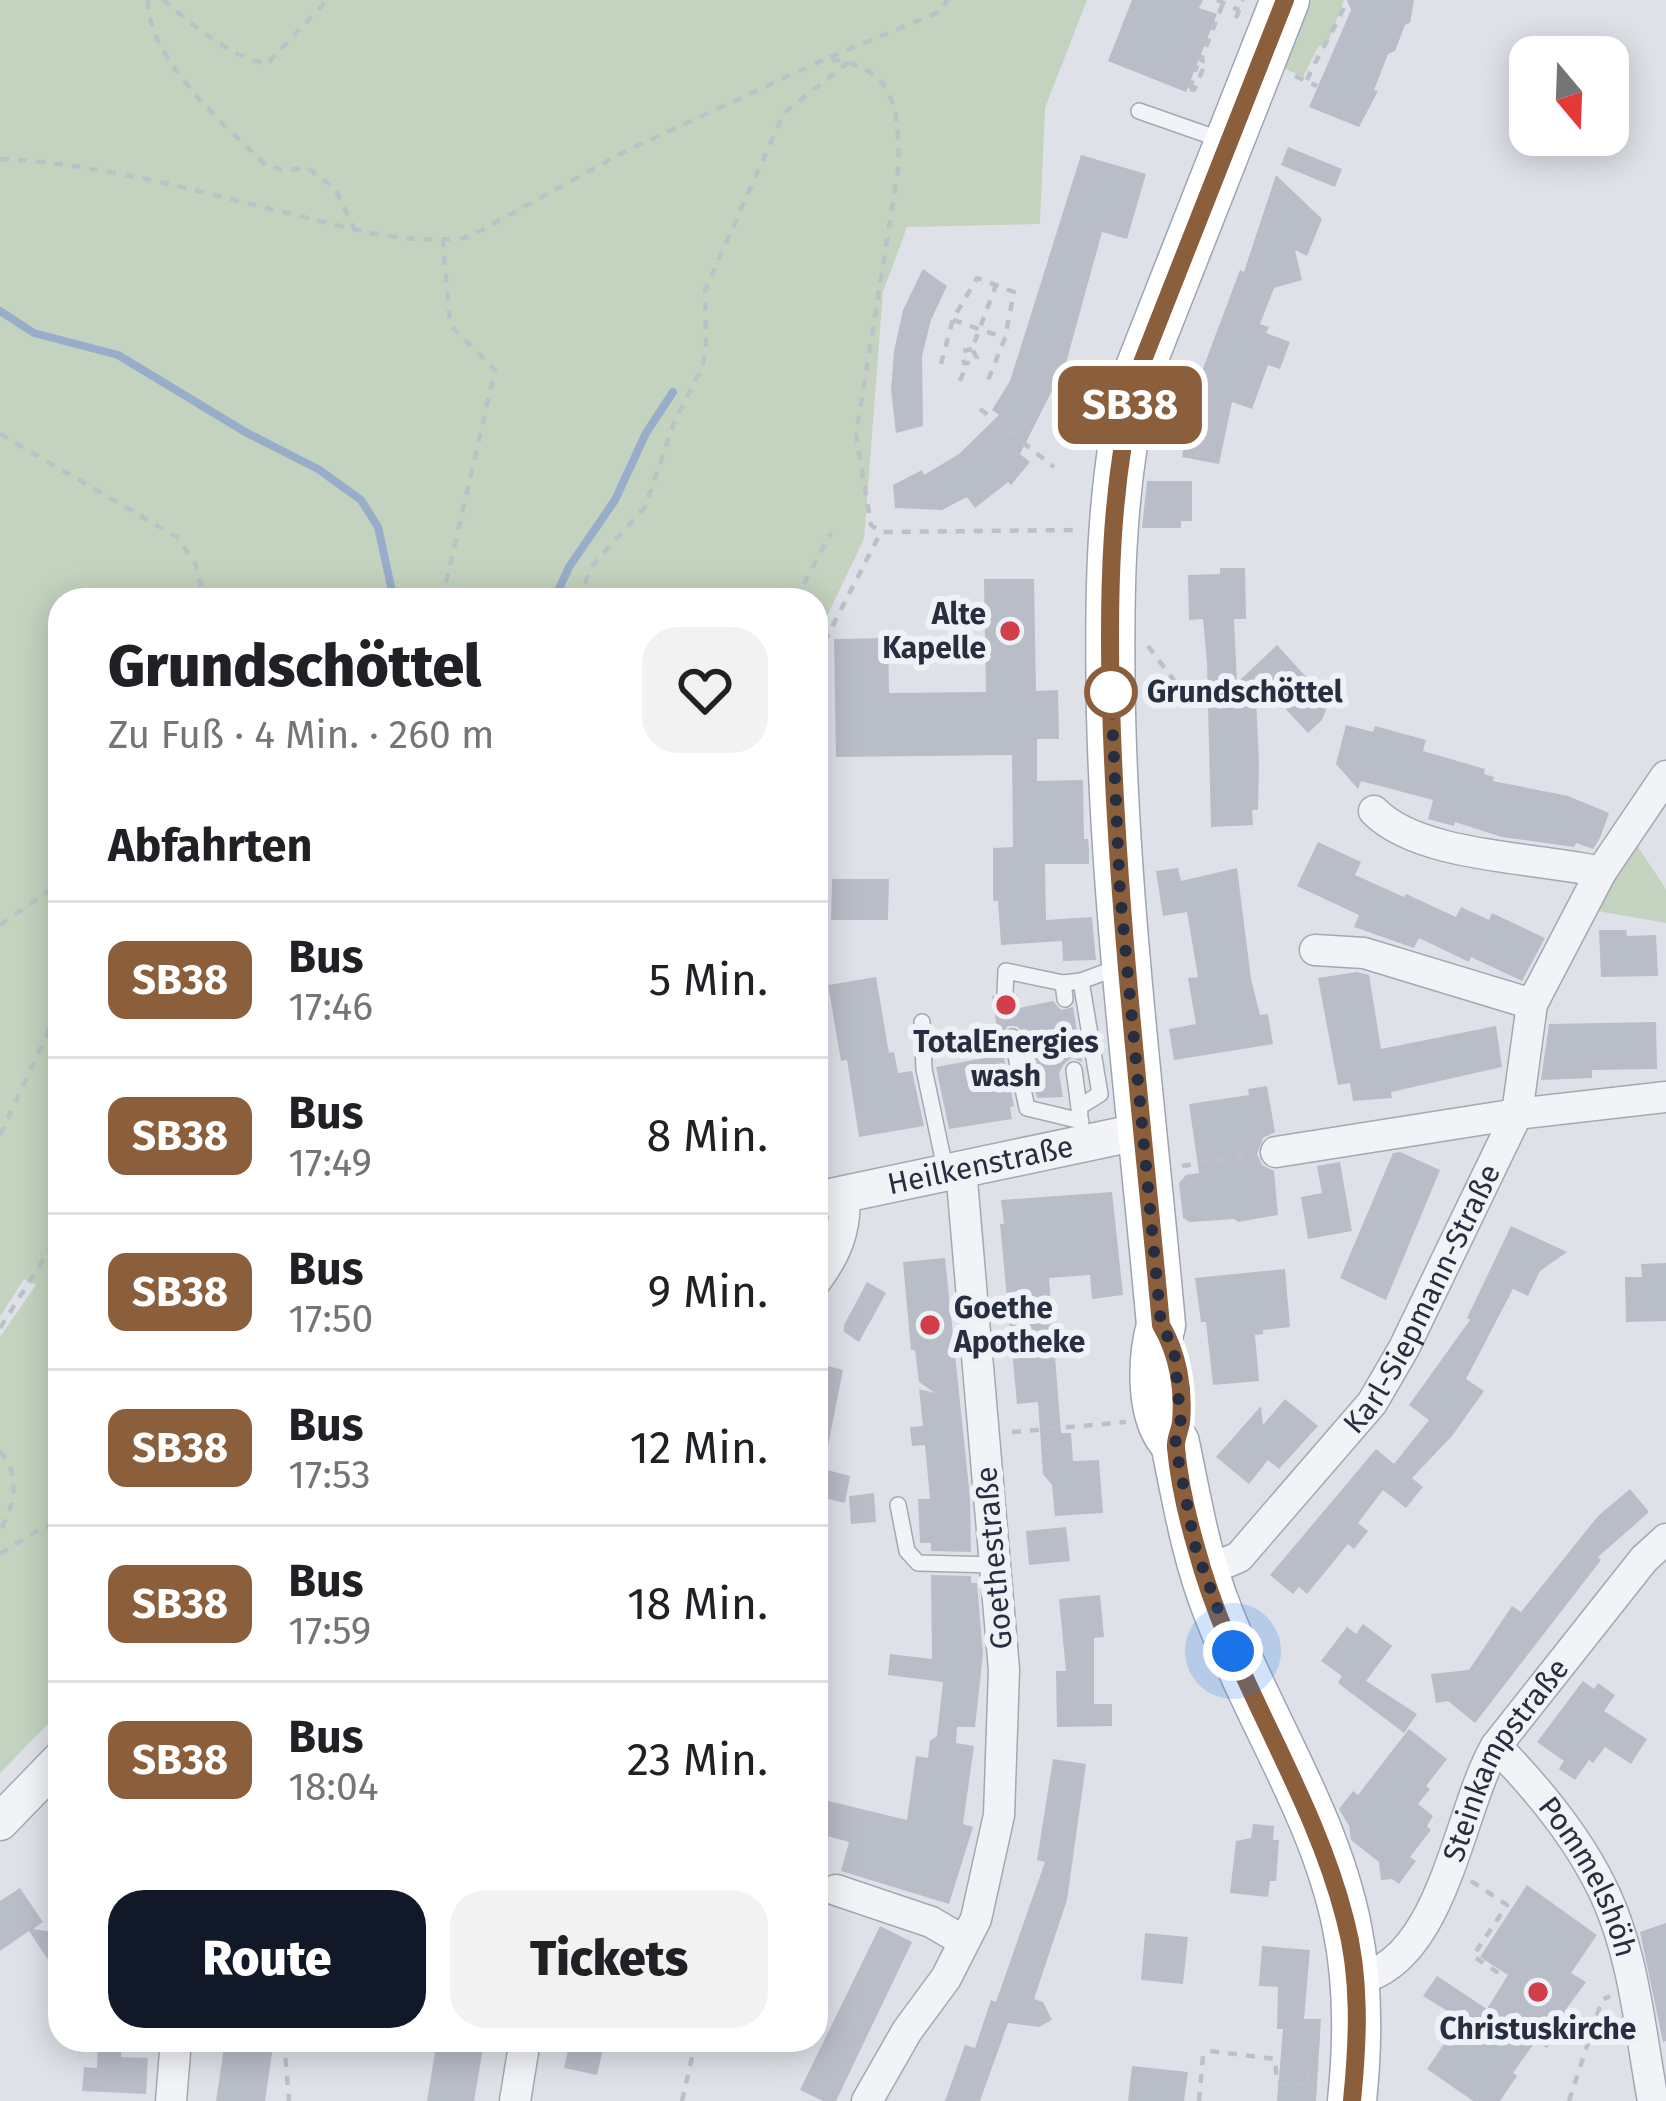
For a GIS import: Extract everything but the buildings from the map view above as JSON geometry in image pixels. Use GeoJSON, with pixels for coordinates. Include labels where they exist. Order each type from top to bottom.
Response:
{"type":"FeatureCollection","features":[{"type":"Feature","properties":{"kind":"main road"},"geometry":{"type":"LineString","coordinates":[[1254,8],[1230,142],[1136,378],[1121,441],[1109,639],[1114,786],[1161,1325],[1154,1351],[1168,1431],[1204,1572],[1233,1651],[1331,1871],[1346,1921],[1355,1981],[1352,2101]]}},
{"type":"Feature","properties":{"kind":"street","name":"Karl-Siepmann-Straße"},"geometry":{"type":"LineString","coordinates":[[1204,1572],[1239,1557],[1372,1403],[1422,1312],[1517,1114],[1532,1004],[1601,872],[1666,776]]}},
{"type":"Feature","properties":{"kind":"street"},"geometry":{"type":"LineString","coordinates":[[1374,811],[1391,828],[1505,860],[1601,872]]}},
{"type":"Feature","properties":{"kind":"street"},"geometry":{"type":"LineString","coordinates":[[1315,950],[1364,953],[1532,1004]]}},
{"type":"Feature","properties":{"kind":"street"},"geometry":{"type":"LineString","coordinates":[[1276,1152],[1517,1114],[1666,1097]]}},
{"type":"Feature","properties":{"kind":"street","name":"Heilkenstraße"},"geometry":{"type":"LineString","coordinates":[[830,1197],[953,1171],[1082,1123],[1145,1151]]}},
{"type":"Feature","properties":{"kind":"street","name":"Goethestraße"},"geometry":{"type":"LineString","coordinates":[[867,2101],[907,2031],[946,1978],[976,1918],[999,1815],[1004,1670],[953,1171]]}},
{"type":"Feature","properties":{"kind":"street"},"geometry":{"type":"LineString","coordinates":[[828,1260],[840,1240],[845,1214],[830,1197]]}},
{"type":"Feature","properties":{"kind":"street","name":"Steinkampstraße"},"geometry":{"type":"LineString","coordinates":[[1355,1981],[1394,1962],[1426,1921],[1451,1869],[1480,1772],[1496,1746],[1644,1559],[1666,1539]]}},
{"type":"Feature","properties":{"kind":"street","name":"Pommelshöh"},"geometry":{"type":"LineString","coordinates":[[1496,1746],[1535,1789],[1601,1886],[1632,1989],[1653,2101]]}},
{"type":"Feature","properties":{"kind":"street"},"geometry":{"type":"LineString","coordinates":[[0,1822],[48,1772]]}},
{"type":"Feature","properties":{"kind":"street"},"geometry":{"type":"LineString","coordinates":[[836,1890],[931,1922],[962,1940]]}},
{"type":"Feature","properties":{"kind":"street"},"geometry":{"type":"LineString","coordinates":[[171,2101],[175,2052]]}},
{"type":"Feature","properties":{"kind":"street"},"geometry":{"type":"LineString","coordinates":[[515,2101],[523,2052]]}},
{"type":"Feature","properties":{"kind":"lane"},"geometry":{"type":"LineString","coordinates":[[1139,112],[1230,142]]}},
{"type":"Feature","properties":{"kind":"lane"},"geometry":{"type":"LineString","coordinates":[[1005,993],[1006,970],[1070,988],[1127,964]]}},
{"type":"Feature","properties":{"kind":"lane"},"geometry":{"type":"LineString","coordinates":[[1070,988],[1100,1094],[1082,1123]]}},
{"type":"Feature","properties":{"kind":"lane"},"geometry":{"type":"LineString","coordinates":[[922,1022],[924,1069],[953,1171]]}},
{"type":"Feature","properties":{"kind":"lane"},"geometry":{"type":"LineString","coordinates":[[1012,1037],[1027,1108],[1082,1123]]}},
{"type":"Feature","properties":{"kind":"lane"},"geometry":{"type":"LineString","coordinates":[[1075,1070],[1082,1123]]}},
{"type":"Feature","properties":{"kind":"lane"},"geometry":{"type":"LineString","coordinates":[[898,1505],[907,1551],[919,1563],[996,1565]]}},
{"type":"Feature","properties":{"kind":"path"},"geometry":{"type":"LineString","coordinates":[[148,0],[157,43],[174,67],[266,165],[286,171],[306,167],[335,188],[354,229]]}},
{"type":"Feature","properties":{"kind":"path"},"geometry":{"type":"LineString","coordinates":[[163,0],[250,61],[267,64],[327,0]]}},
{"type":"Feature","properties":{"kind":"path"},"geometry":{"type":"LineString","coordinates":[[0,159],[104,169],[389,238],[442,241],[469,237],[624,152],[939,12],[947,0]]}},
{"type":"Feature","properties":{"kind":"path"},"geometry":{"type":"LineString","coordinates":[[1243,0],[1254,8]]}},
{"type":"Feature","properties":{"kind":"path"},"geometry":{"type":"LineString","coordinates":[[1307,80],[1348,0]]}},
{"type":"Feature","properties":{"kind":"path"},"geometry":{"type":"LineString","coordinates":[[1197,65],[1190,89],[1194,90],[1206,62],[1201,60],[1220,1],[1254,8]]}},
{"type":"Feature","properties":{"kind":"path"},"geometry":{"type":"LineString","coordinates":[[825,59],[850,61],[872,70],[888,88],[899,130],[898,171],[856,434],[872,525],[881,532],[1112,530]]}},
{"type":"Feature","properties":{"kind":"path"},"geometry":{"type":"LineString","coordinates":[[583,588],[592,566],[645,507],[674,423],[703,368],[704,290],[784,113],[850,61]]}},
{"type":"Feature","properties":{"kind":"path"},"geometry":{"type":"LineString","coordinates":[[442,241],[450,325],[495,370],[445,588]]}},
{"type":"Feature","properties":{"kind":"path"},"geometry":{"type":"LineString","coordinates":[[941,364],[952,319],[977,278],[1014,292],[988,380]]}},
{"type":"Feature","properties":{"kind":"path"},"geometry":{"type":"LineString","coordinates":[[972,349],[996,285]]}},
{"type":"Feature","properties":{"kind":"path"},"geometry":{"type":"LineString","coordinates":[[952,319],[1004,338]]}},
{"type":"Feature","properties":{"kind":"path"},"geometry":{"type":"LineString","coordinates":[[961,358],[965,349],[972,349]]}},
{"type":"Feature","properties":{"kind":"path"},"geometry":{"type":"LineString","coordinates":[[960,381],[977,356],[972,349]]}},
{"type":"Feature","properties":{"kind":"path"},"geometry":{"type":"LineString","coordinates":[[943,352],[993,370]]}},
{"type":"Feature","properties":{"kind":"path"},"geometry":{"type":"LineString","coordinates":[[980,409],[1054,467]]}},
{"type":"Feature","properties":{"kind":"path"},"geometry":{"type":"LineString","coordinates":[[0,434],[176,538],[196,565],[202,588]]}},
{"type":"Feature","properties":{"kind":"path"},"geometry":{"type":"LineString","coordinates":[[828,632],[881,532]]}},
{"type":"Feature","properties":{"kind":"path"},"geometry":{"type":"LineString","coordinates":[[801,588],[831,533]]}},
{"type":"Feature","properties":{"kind":"path"},"geometry":{"type":"LineString","coordinates":[[1109,639],[1142,639],[1188,699]]}},
{"type":"Feature","properties":{"kind":"path"},"geometry":{"type":"LineString","coordinates":[[0,925],[48,891]]}},
{"type":"Feature","properties":{"kind":"path"},"geometry":{"type":"LineString","coordinates":[[0,1135],[48,1033]]}},
{"type":"Feature","properties":{"kind":"path"},"geometry":{"type":"LineString","coordinates":[[1145,1151],[1276,1152]]}},
{"type":"Feature","properties":{"kind":"path"},"geometry":{"type":"LineString","coordinates":[[0,1328],[48,1252]]}},
{"type":"Feature","properties":{"kind":"path"},"geometry":{"type":"LineString","coordinates":[[982,1435],[1168,1431]]}},
{"type":"Feature","properties":{"kind":"path"},"geometry":{"type":"LineString","coordinates":[[0,1452],[12,1468],[14,1495],[0,1530]]}},
{"type":"Feature","properties":{"kind":"path"},"geometry":{"type":"LineString","coordinates":[[0,1554],[48,1527]]}},
{"type":"Feature","properties":{"kind":"path"},"geometry":{"type":"LineString","coordinates":[[1481,1887],[1507,1905],[1473,1956],[1506,1978]]}},
{"type":"Feature","properties":{"kind":"path"},"geometry":{"type":"LineString","coordinates":[[1569,2101],[1605,1998]]}},
{"type":"Feature","properties":{"kind":"path"},"geometry":{"type":"LineString","coordinates":[[1199,2101],[1204,2056],[1210,2051],[1275,2059],[1277,2083],[1307,2084],[1308,2072]]}},
{"type":"Feature","properties":{"kind":"path"},"geometry":{"type":"LineString","coordinates":[[285,2052],[289,2101]]}},
{"type":"Feature","properties":{"kind":"path"},"geometry":{"type":"LineString","coordinates":[[682,2101],[693,2052]]}},
{"type":"Feature","properties":{"kind":"green space"},"geometry":{"type":"Polygon","coordinates":[[[0,0],[1087,0],[1045,108],[1040,224],[907,227],[883,292],[864,539],[828,614],[828,588],[48,588],[48,1724],[0,1773],[0,1337],[36,1285],[24,1279],[0,1317],[0,0]]]}},
{"type":"Feature","properties":{"kind":"green space"},"geometry":{"type":"Polygon","coordinates":[[[1311,0],[1344,0],[1328,42],[1318,47],[1303,77],[1284,68],[1311,0]]]}},
{"type":"Feature","properties":{"kind":"green space"},"geometry":{"type":"Polygon","coordinates":[[[1632,838],[1666,889],[1666,923],[1586,909],[1632,838]]]}},
{"type":"Feature","properties":{"kind":"waterway"},"geometry":{"type":"LineString","coordinates":[[0,311],[34,333],[118,355],[247,433],[318,469],[361,500],[378,527],[391,588]]}},
{"type":"Feature","properties":{"kind":"waterway"},"geometry":{"type":"LineString","coordinates":[[559,588],[615,500],[646,433],[673,392]]}},
{"type":"Feature","properties":{"kind":"bus line","name":"SB38"},"geometry":{"type":"LineString","coordinates":[[1285,0],[1136,378],[1121,441],[1109,620],[1113,767],[1120,892],[1161,1325],[1174,1348],[1181,1397],[1181,1426],[1175,1443],[1195,1546],[1216,1609],[1315,1829],[1346,1921],[1357,2004],[1352,2101]]}},
{"type":"Feature","properties":{"kind":"place","name":"Alte Kapelle"},"geometry":{"type":"Point","coordinates":[1010,631]}},
{"type":"Feature","properties":{"kind":"place","name":"Grundschöttel"},"geometry":{"type":"Point","coordinates":[1111,692]}},
{"type":"Feature","properties":{"kind":"place","name":"TotalEnergies wash"},"geometry":{"type":"Point","coordinates":[1006,1005]}},
{"type":"Feature","properties":{"kind":"place","name":"Goethe Apotheke"},"geometry":{"type":"Point","coordinates":[930,1325]}},
{"type":"Feature","properties":{"kind":"place","name":"Christuskirche"},"geometry":{"type":"Point","coordinates":[1538,1992]}},
{"type":"Feature","properties":{"kind":"route"},"geometry":{"type":"LineString","coordinates":[[1111,692],[1120,892],[1161,1325],[1174,1348],[1181,1397],[1181,1426],[1175,1443],[1195,1546],[1233,1651]]}}]}
